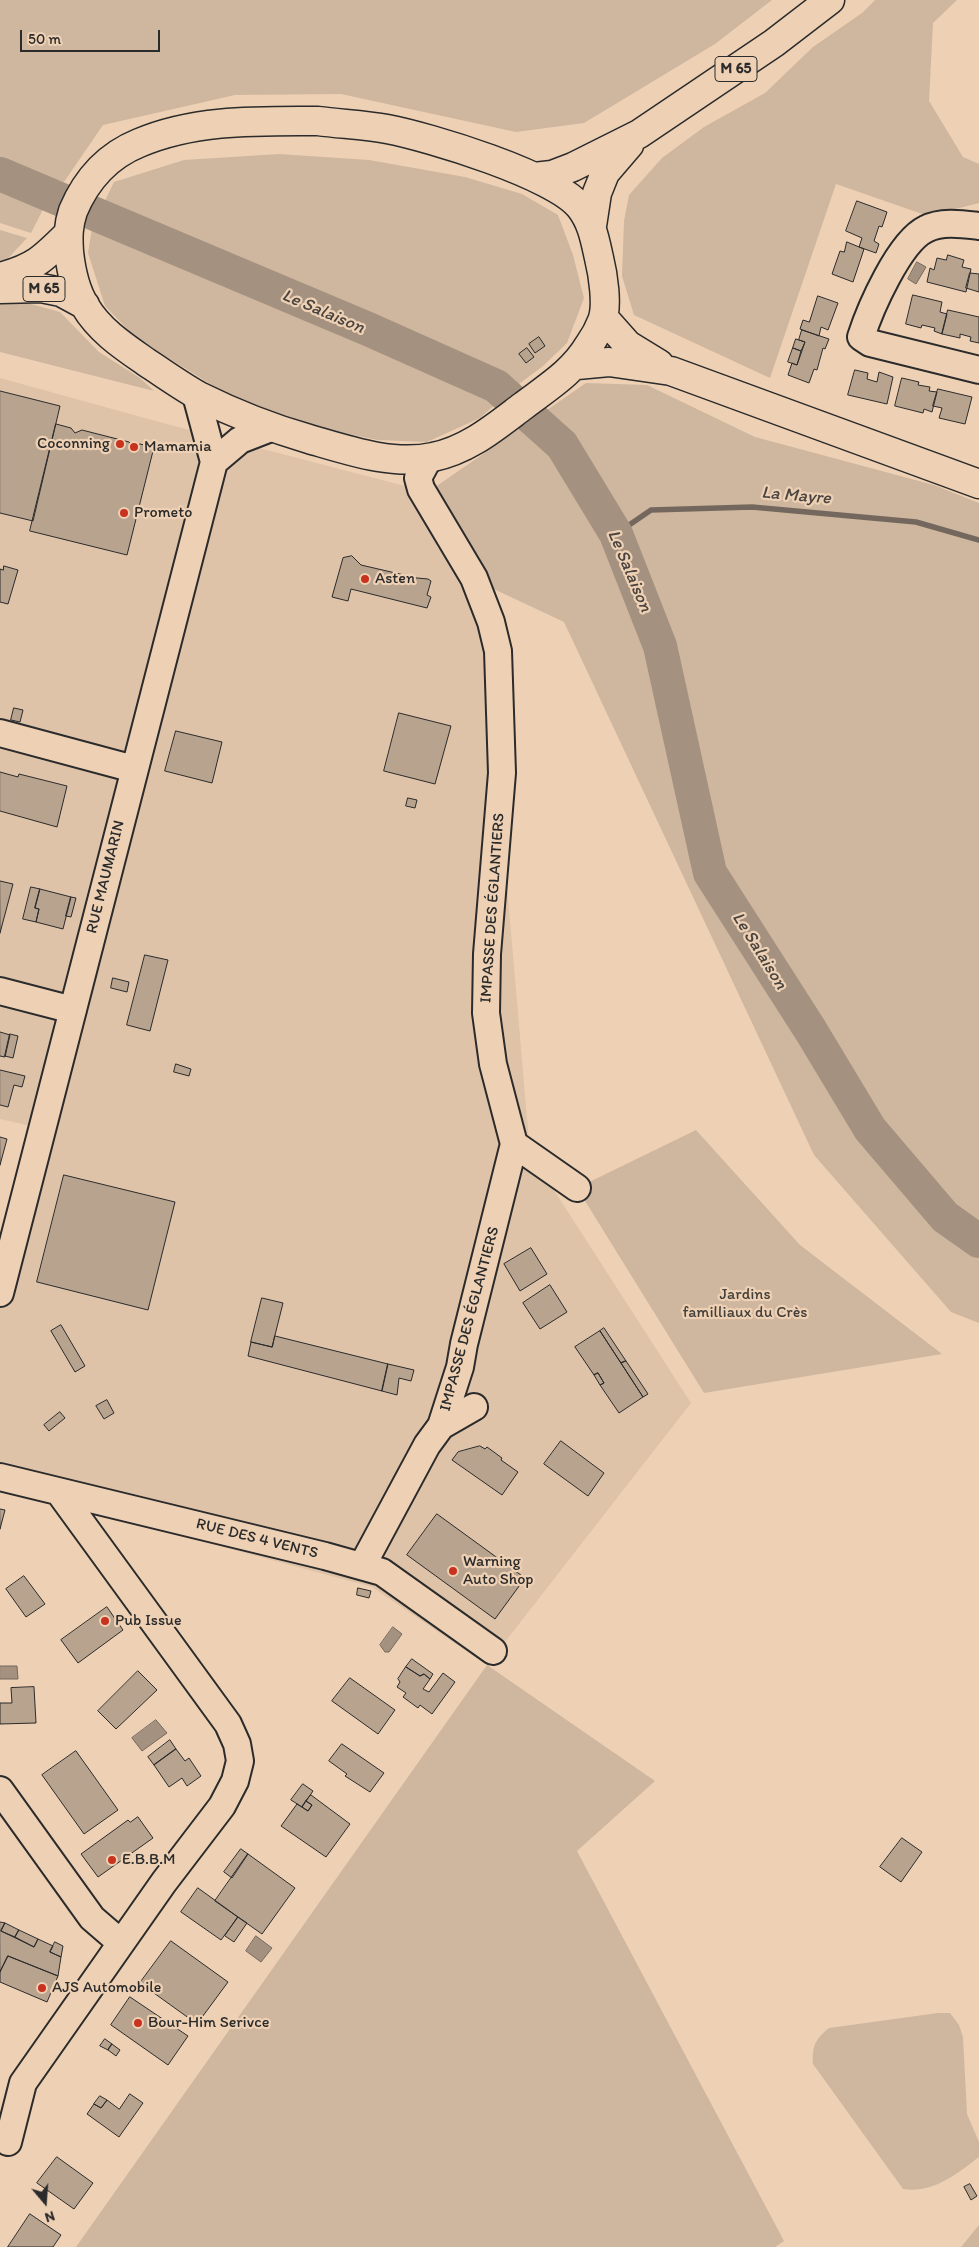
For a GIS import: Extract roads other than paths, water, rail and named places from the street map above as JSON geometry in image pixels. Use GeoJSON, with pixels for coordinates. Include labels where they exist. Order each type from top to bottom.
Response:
{"type":"FeatureCollection","features":[{"type":"Feature","properties":{"kind":"main road","name":"M 65"},"geometry":{"type":"LineString","coordinates":[[534,177],[552,175],[573,167],[639,134],[774,43],[830,0]]}},
{"type":"Feature","properties":{"kind":"main road"},"geometry":{"type":"LineString","coordinates":[[318,121],[388,129],[469,152],[534,177],[560,191],[579,205],[592,226],[603,274],[604,318],[570,370],[478,438],[456,450],[424,459],[393,458],[340,448],[270,428],[196,394],[119,343],[100,325],[84,305],[74,281],[68,229],[77,202],[94,174],[108,160],[138,143],[183,128],[242,122],[318,121]]}},
{"type":"Feature","properties":{"kind":"main road","name":"M 65"},"geometry":{"type":"LineString","coordinates":[[592,226],[597,194],[604,173],[639,134]]}},
{"type":"Feature","properties":{"kind":"main road","name":"M 65"},"geometry":{"type":"LineString","coordinates":[[0,277],[15,273],[41,261],[68,229]]}},
{"type":"Feature","properties":{"kind":"main road","name":"M 65"},"geometry":{"type":"LineString","coordinates":[[0,289],[41,288],[61,292],[84,305]]}},
{"type":"Feature","properties":{"kind":"main road"},"geometry":{"type":"LineString","coordinates":[[604,318],[628,345],[671,371],[979,484]]}},
{"type":"Feature","properties":{"kind":"main road"},"geometry":{"type":"LineString","coordinates":[[570,370],[609,362],[671,371]]}},
{"type":"Feature","properties":{"kind":"street"},"geometry":{"type":"LineString","coordinates":[[979,226],[940,225],[925,229],[912,239],[896,260],[861,337],[870,343],[979,370]]}},
{"type":"Feature","properties":{"kind":"street"},"geometry":{"type":"LineString","coordinates":[[196,394],[214,462],[240,440],[270,428]]}},
{"type":"Feature","properties":{"kind":"street","name":"IMPASSE DES ÉGLANTIERS"},"geometry":{"type":"LineString","coordinates":[[424,459],[425,465],[418,478],[421,489],[474,578],[491,622],[498,651],[502,773],[487,954],[486,1013],[493,1064],[514,1144],[464,1344],[460,1367],[442,1426]]}},
{"type":"Feature","properties":{"kind":"street","name":"RUE MAUMARIN"},"geometry":{"type":"LineString","coordinates":[[0,1293],[5,1252],[72,1010],[214,462]]}},
{"type":"Feature","properties":{"kind":"street"},"geometry":{"type":"LineString","coordinates":[[0,733],[134,768]]}},
{"type":"Feature","properties":{"kind":"street"},"geometry":{"type":"LineString","coordinates":[[0,991],[72,1010]]}},
{"type":"Feature","properties":{"kind":"street"},"geometry":{"type":"LineString","coordinates":[[514,1144],[577,1188]]}},
{"type":"Feature","properties":{"kind":"street","name":"IMPASSE DES ÉGLANTIERS"},"geometry":{"type":"LineString","coordinates":[[362,1566],[427,1445],[442,1426],[474,1407]]}},
{"type":"Feature","properties":{"kind":"street","name":"RUE DES 4 VENTS"},"geometry":{"type":"LineString","coordinates":[[0,1477],[382,1572],[493,1651]]}},
{"type":"Feature","properties":{"kind":"street"},"geometry":{"type":"LineString","coordinates":[[8,2142],[23,2083],[121,1943],[222,1806],[235,1781],[240,1761],[237,1744],[228,1724],[59,1492]]}},
{"type":"Feature","properties":{"kind":"street"},"geometry":{"type":"LineString","coordinates":[[0,1790],[92,1918],[121,1943]]}},
{"type":"Feature","properties":{"kind":"waterway","name":"Le Salaison"},"geometry":{"type":"LineString","coordinates":[[0,174],[368,329],[496,386],[562,445],[616,534],[660,646],[710,873],[811,1031],[870,1129],[945,1217],[979,1241]]}},
{"type":"Feature","properties":{"kind":"waterway","name":"La Mayre"},"geometry":{"type":"LineString","coordinates":[[616,534],[651,510],[752,507],[916,522],[979,540]]}},
{"type":"Feature","properties":{"kind":"place","name":"Coconning"},"geometry":{"type":"Point","coordinates":[120,444]}},
{"type":"Feature","properties":{"kind":"place","name":"Mamamia"},"geometry":{"type":"Point","coordinates":[134,447]}},
{"type":"Feature","properties":{"kind":"place","name":"Prometo"},"geometry":{"type":"Point","coordinates":[124,513]}},
{"type":"Feature","properties":{"kind":"place","name":"Asten"},"geometry":{"type":"Point","coordinates":[365,579]}},
{"type":"Feature","properties":{"kind":"place","name":"Warning Auto Shop"},"geometry":{"type":"Point","coordinates":[453,1571]}},
{"type":"Feature","properties":{"kind":"place","name":"Pub Issue"},"geometry":{"type":"Point","coordinates":[105,1621]}},
{"type":"Feature","properties":{"kind":"place","name":"E.B.B.M"},"geometry":{"type":"Point","coordinates":[112,1860]}},
{"type":"Feature","properties":{"kind":"place","name":"AJS Automobile"},"geometry":{"type":"Point","coordinates":[42,1988]}},
{"type":"Feature","properties":{"kind":"place","name":"Bour-Him Serivce"},"geometry":{"type":"Point","coordinates":[138,2023]}},
{"type":"Feature","properties":{"kind":"park label","name":"Jardins familliaux du Crès"},"geometry":{"type":"Point","coordinates":[745,1304]}}]}
